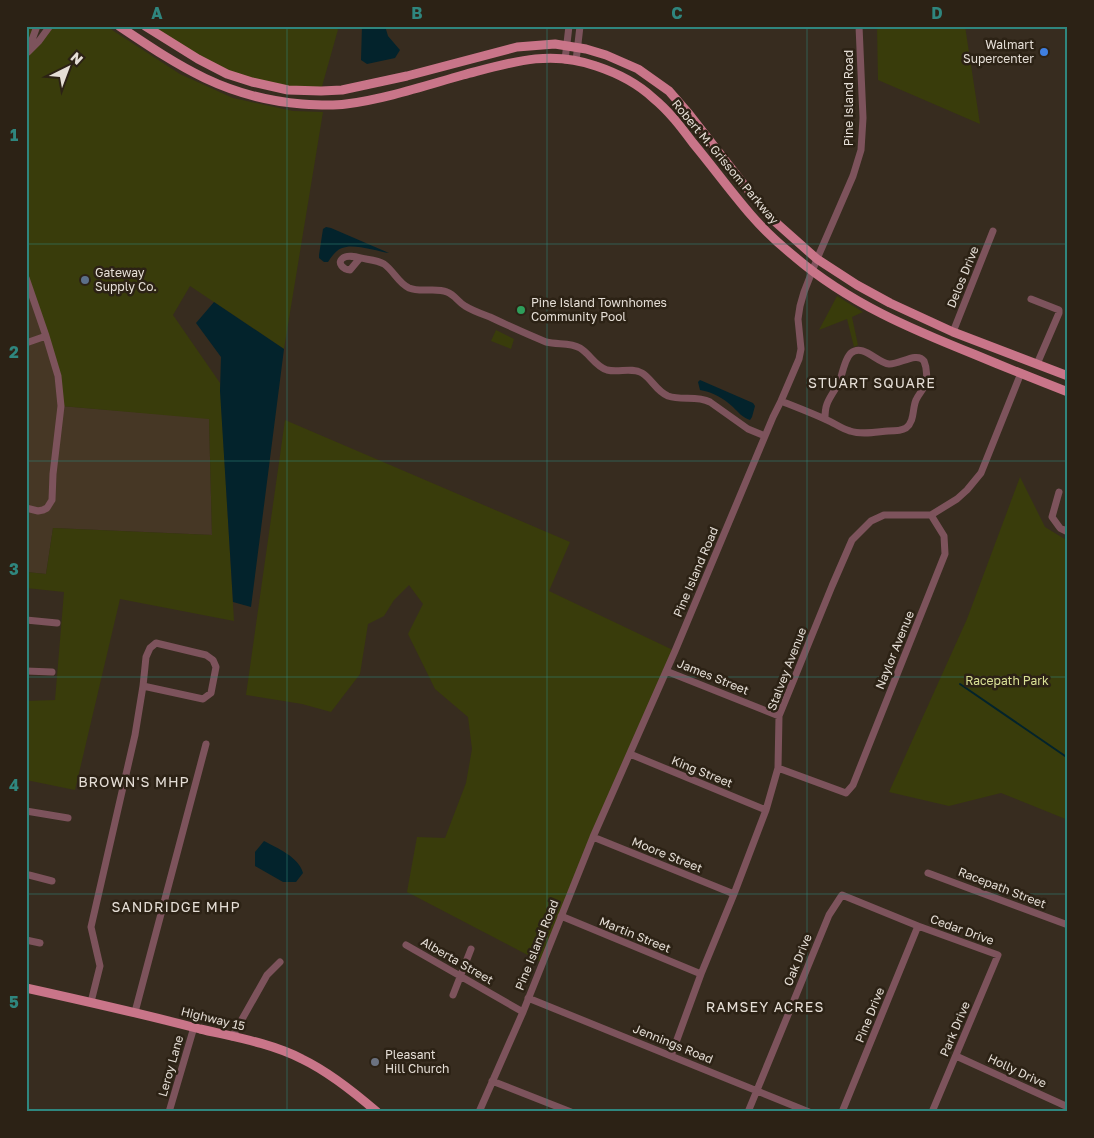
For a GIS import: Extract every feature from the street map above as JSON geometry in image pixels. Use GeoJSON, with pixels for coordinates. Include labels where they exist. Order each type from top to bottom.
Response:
{"type":"FeatureCollection","features":[{"type":"Feature","properties":{"kind":"main road","name":"Robert M. Grissom Parkway"},"geometry":{"type":"LineString","coordinates":[[118,26],[200,77],[235,91],[260,98],[314,105],[345,104],[390,95],[508,63],[546,57],[593,65],[618,74],[636,85],[669,112],[753,217],[772,237],[833,286],[869,308],[905,326],[1068,392]]}},
{"type":"Feature","properties":{"kind":"main road","name":"Robert M. Grissom Parkway"},"geometry":{"type":"LineString","coordinates":[[145,26],[198,59],[227,74],[288,90],[342,90],[407,76],[517,47],[554,44],[606,55],[638,69],[669,91],[772,219],[816,259],[890,303],[953,332],[1068,376]]}},
{"type":"Feature","properties":{"kind":"main road"},"geometry":{"type":"LineString","coordinates":[[905,326],[905,321],[914,314]]}},
{"type":"Feature","properties":{"kind":"main road","name":"Highway 15"},"geometry":{"type":"LineString","coordinates":[[26,988],[135,1012],[273,1047],[302,1059],[317,1068],[350,1090],[377,1112]]}},
{"type":"Feature","properties":{"kind":"street"},"geometry":{"type":"LineString","coordinates":[[27,54],[37,26]]}},
{"type":"Feature","properties":{"kind":"street"},"geometry":{"type":"LineString","coordinates":[[27,54],[40,41],[50,26]]}},
{"type":"Feature","properties":{"kind":"street"},"geometry":{"type":"LineString","coordinates":[[565,60],[569,26]]}},
{"type":"Feature","properties":{"kind":"street"},"geometry":{"type":"LineString","coordinates":[[576,61],[580,26]]}},
{"type":"Feature","properties":{"kind":"street","name":"Pine Island Road"},"geometry":{"type":"LineString","coordinates":[[480,1112],[523,1012],[593,837],[676,652],[799,358],[801,348],[798,318],[800,306],[816,259],[853,176],[860,150],[863,118],[859,26]]}},
{"type":"Feature","properties":{"kind":"street","name":"Delos Drive"},"geometry":{"type":"LineString","coordinates":[[953,332],[993,231]]}},
{"type":"Feature","properties":{"kind":"street"},"geometry":{"type":"LineString","coordinates":[[360,258],[378,261],[385,265],[409,288],[445,291],[465,306],[546,342],[579,347],[604,369],[638,372],[648,378],[661,392],[670,397],[704,399],[748,429],[765,436]]}},
{"type":"Feature","properties":{"kind":"street"},"geometry":{"type":"LineString","coordinates":[[26,278],[58,376],[61,406],[53,468],[52,500],[47,508],[43,510],[38,511],[26,508]]}},
{"type":"Feature","properties":{"kind":"street"},"geometry":{"type":"LineString","coordinates":[[1031,299],[1059,310],[1037,364]]}},
{"type":"Feature","properties":{"kind":"street"},"geometry":{"type":"LineString","coordinates":[[26,343],[46,336]]}},
{"type":"Feature","properties":{"kind":"street"},"geometry":{"type":"LineString","coordinates":[[781,401],[850,431],[863,433],[902,430],[908,427],[912,420],[916,398],[926,385],[927,373],[924,362],[920,358],[915,357],[900,363],[889,364],[881,362],[864,351],[857,350],[851,353],[839,383],[828,402],[825,410],[825,419]]}},
{"type":"Feature","properties":{"kind":"street","name":"Stalvey Avenue"},"geometry":{"type":"LineString","coordinates":[[671,1056],[701,974],[766,810],[778,768],[779,716],[852,540],[871,521],[884,515],[931,514],[957,499],[981,473],[1021,373]]}},
{"type":"Feature","properties":{"kind":"street"},"geometry":{"type":"LineString","coordinates":[[1059,492],[1052,517],[1060,528],[1068,532]]}},
{"type":"Feature","properties":{"kind":"street","name":"Naylor Avenue"},"geometry":{"type":"LineString","coordinates":[[778,768],[846,793],[853,785],[945,554],[944,536],[931,514]]}},
{"type":"Feature","properties":{"kind":"street"},"geometry":{"type":"LineString","coordinates":[[26,620],[57,622]]}},
{"type":"Feature","properties":{"kind":"street"},"geometry":{"type":"LineString","coordinates":[[91,1002],[100,966],[92,927],[135,735],[146,657],[150,648],[156,643],[206,655],[213,660],[216,667],[211,693],[203,699],[143,686]]}},
{"type":"Feature","properties":{"kind":"street"},"geometry":{"type":"LineString","coordinates":[[26,671],[52,672]]}},
{"type":"Feature","properties":{"kind":"street","name":"James Street"},"geometry":{"type":"LineString","coordinates":[[666,671],[779,716]]}},
{"type":"Feature","properties":{"kind":"street"},"geometry":{"type":"LineString","coordinates":[[135,1012],[206,744]]}},
{"type":"Feature","properties":{"kind":"street","name":"King Street"},"geometry":{"type":"LineString","coordinates":[[630,754],[766,810]]}},
{"type":"Feature","properties":{"kind":"street"},"geometry":{"type":"LineString","coordinates":[[26,811],[68,818]]}},
{"type":"Feature","properties":{"kind":"street","name":"Moore Street"},"geometry":{"type":"LineString","coordinates":[[593,837],[734,894]]}},
{"type":"Feature","properties":{"kind":"street","name":"Racepath Street"},"geometry":{"type":"LineString","coordinates":[[928,873],[1068,925]]}},
{"type":"Feature","properties":{"kind":"street"},"geometry":{"type":"LineString","coordinates":[[26,876],[29,875],[52,881]]}},
{"type":"Feature","properties":{"kind":"street","name":"Oak Drive"},"geometry":{"type":"LineString","coordinates":[[748,1112],[829,915],[842,895],[918,926]]}},
{"type":"Feature","properties":{"kind":"street","name":"Martin Street"},"geometry":{"type":"LineString","coordinates":[[561,916],[701,974]]}},
{"type":"Feature","properties":{"kind":"street","name":"Cedar Drive"},"geometry":{"type":"LineString","coordinates":[[918,926],[998,955]]}},
{"type":"Feature","properties":{"kind":"street","name":"Pine Drive"},"geometry":{"type":"LineString","coordinates":[[842,1112],[918,926]]}},
{"type":"Feature","properties":{"kind":"street"},"geometry":{"type":"LineString","coordinates":[[26,940],[40,943]]}},
{"type":"Feature","properties":{"kind":"street","name":"Alberta Street"},"geometry":{"type":"LineString","coordinates":[[406,945],[523,1012]]}},
{"type":"Feature","properties":{"kind":"street"},"geometry":{"type":"LineString","coordinates":[[453,995],[471,949]]}},
{"type":"Feature","properties":{"kind":"street","name":"Park Drive"},"geometry":{"type":"LineString","coordinates":[[932,1112],[998,955]]}},
{"type":"Feature","properties":{"kind":"street"},"geometry":{"type":"LineString","coordinates":[[232,1036],[267,975],[280,962]]}},
{"type":"Feature","properties":{"kind":"street","name":"Jennings Road"},"geometry":{"type":"LineString","coordinates":[[528,998],[809,1112]]}},
{"type":"Feature","properties":{"kind":"street","name":"Leroy Lane"},"geometry":{"type":"LineString","coordinates":[[169,1112],[194,1027]]}},
{"type":"Feature","properties":{"kind":"street","name":"Holly Drive"},"geometry":{"type":"LineString","coordinates":[[956,1056],[1068,1107]]}},
{"type":"Feature","properties":{"kind":"street"},"geometry":{"type":"LineString","coordinates":[[492,1081],[571,1112]]}},
{"type":"Feature","properties":{"kind":"shaded area"},"geometry":{"type":"Polygon","coordinates":[[[26,278],[46,336],[61,406],[209,418],[212,535],[53,528],[46,574],[26,572],[26,278]]]}},
{"type":"Feature","properties":{"kind":"green space"},"geometry":{"type":"Polygon","coordinates":[[[26,26],[37,26],[29,51],[50,26],[106,26],[180,74],[233,98],[293,111],[323,112],[284,349],[190,286],[173,315],[220,383],[234,621],[120,599],[75,790],[26,780],[26,701],[55,700],[64,592],[26,588],[26,572],[46,574],[53,528],[212,535],[209,419],[61,406],[58,376],[26,278],[26,26]]]}},
{"type":"Feature","properties":{"kind":"green space"},"geometry":{"type":"Polygon","coordinates":[[[145,26],[339,26],[321,90],[288,90],[227,72],[145,26]]]}},
{"type":"Feature","properties":{"kind":"green space"},"geometry":{"type":"Polygon","coordinates":[[[877,26],[965,26],[980,124],[878,80],[877,26]]]}},
{"type":"Feature","properties":{"kind":"green space","name":"STUART SQUARE"},"geometry":{"type":"Polygon","coordinates":[[[837,296],[863,312],[852,317],[858,345],[854,347],[847,319],[819,330],[837,296]]]}},
{"type":"Feature","properties":{"kind":"green space"},"geometry":{"type":"Polygon","coordinates":[[[496,330],[514,339],[511,349],[491,341],[496,330]]]}},
{"type":"Feature","properties":{"kind":"green space"},"geometry":{"type":"Polygon","coordinates":[[[285,420],[570,542],[549,591],[675,651],[543,963],[407,892],[417,837],[445,838],[466,783],[472,749],[468,717],[435,689],[408,634],[423,604],[409,585],[394,600],[384,616],[368,624],[360,674],[331,712],[302,704],[246,695],[285,420]]]}},
{"type":"Feature","properties":{"kind":"green space","name":"Racepath Park"},"geometry":{"type":"Polygon","coordinates":[[[1020,477],[1045,527],[1068,541],[1068,820],[1001,793],[949,806],[889,792],[967,619],[1020,477]]]}},
{"type":"Feature","properties":{"kind":"water"},"geometry":{"type":"Polygon","coordinates":[[[362,26],[385,26],[388,36],[400,50],[395,58],[367,64],[361,60],[362,26]]]}},
{"type":"Feature","properties":{"kind":"water"},"geometry":{"type":"Polygon","coordinates":[[[326,227],[389,253],[352,246],[338,250],[328,262],[324,262],[319,258],[319,255],[323,229],[326,227]]]}},
{"type":"Feature","properties":{"kind":"water"},"geometry":{"type":"Polygon","coordinates":[[[214,302],[284,349],[251,607],[233,602],[220,391],[221,357],[196,323],[214,302]]]}},
{"type":"Feature","properties":{"kind":"water"},"geometry":{"type":"Polygon","coordinates":[[[700,380],[753,403],[755,406],[750,420],[722,398],[700,390],[698,382],[700,380]]]}},
{"type":"Feature","properties":{"kind":"water"},"geometry":{"type":"Polygon","coordinates":[[[264,841],[287,854],[301,867],[303,873],[296,882],[283,882],[255,866],[255,852],[264,841]]]}},
{"type":"Feature","properties":{"kind":"waterway"},"geometry":{"type":"LineString","coordinates":[[960,684],[1068,758]]}},
{"type":"Feature","properties":{"kind":"place","name":"Walmart Supercenter"},"geometry":{"type":"Point","coordinates":[1044,52]}},
{"type":"Feature","properties":{"kind":"place","name":"Gateway Supply Co."},"geometry":{"type":"Point","coordinates":[85,280]}},
{"type":"Feature","properties":{"kind":"place","name":"Pine Island Townhomes Community Pool"},"geometry":{"type":"Point","coordinates":[521,310]}},
{"type":"Feature","properties":{"kind":"place","name":"Pleasant Hill Church"},"geometry":{"type":"Point","coordinates":[375,1062]}},
{"type":"Feature","properties":{"kind":"district","name":"STUART SQUARE"},"geometry":{"type":"Point","coordinates":[872,383]}},
{"type":"Feature","properties":{"kind":"district","name":"BROWN'S MHP"},"geometry":{"type":"Point","coordinates":[134,782]}},
{"type":"Feature","properties":{"kind":"district","name":"SANDRIDGE MHP"},"geometry":{"type":"Point","coordinates":[176,907]}},
{"type":"Feature","properties":{"kind":"district","name":"RAMSEY ACRES"},"geometry":{"type":"Point","coordinates":[765,1007]}}]}
